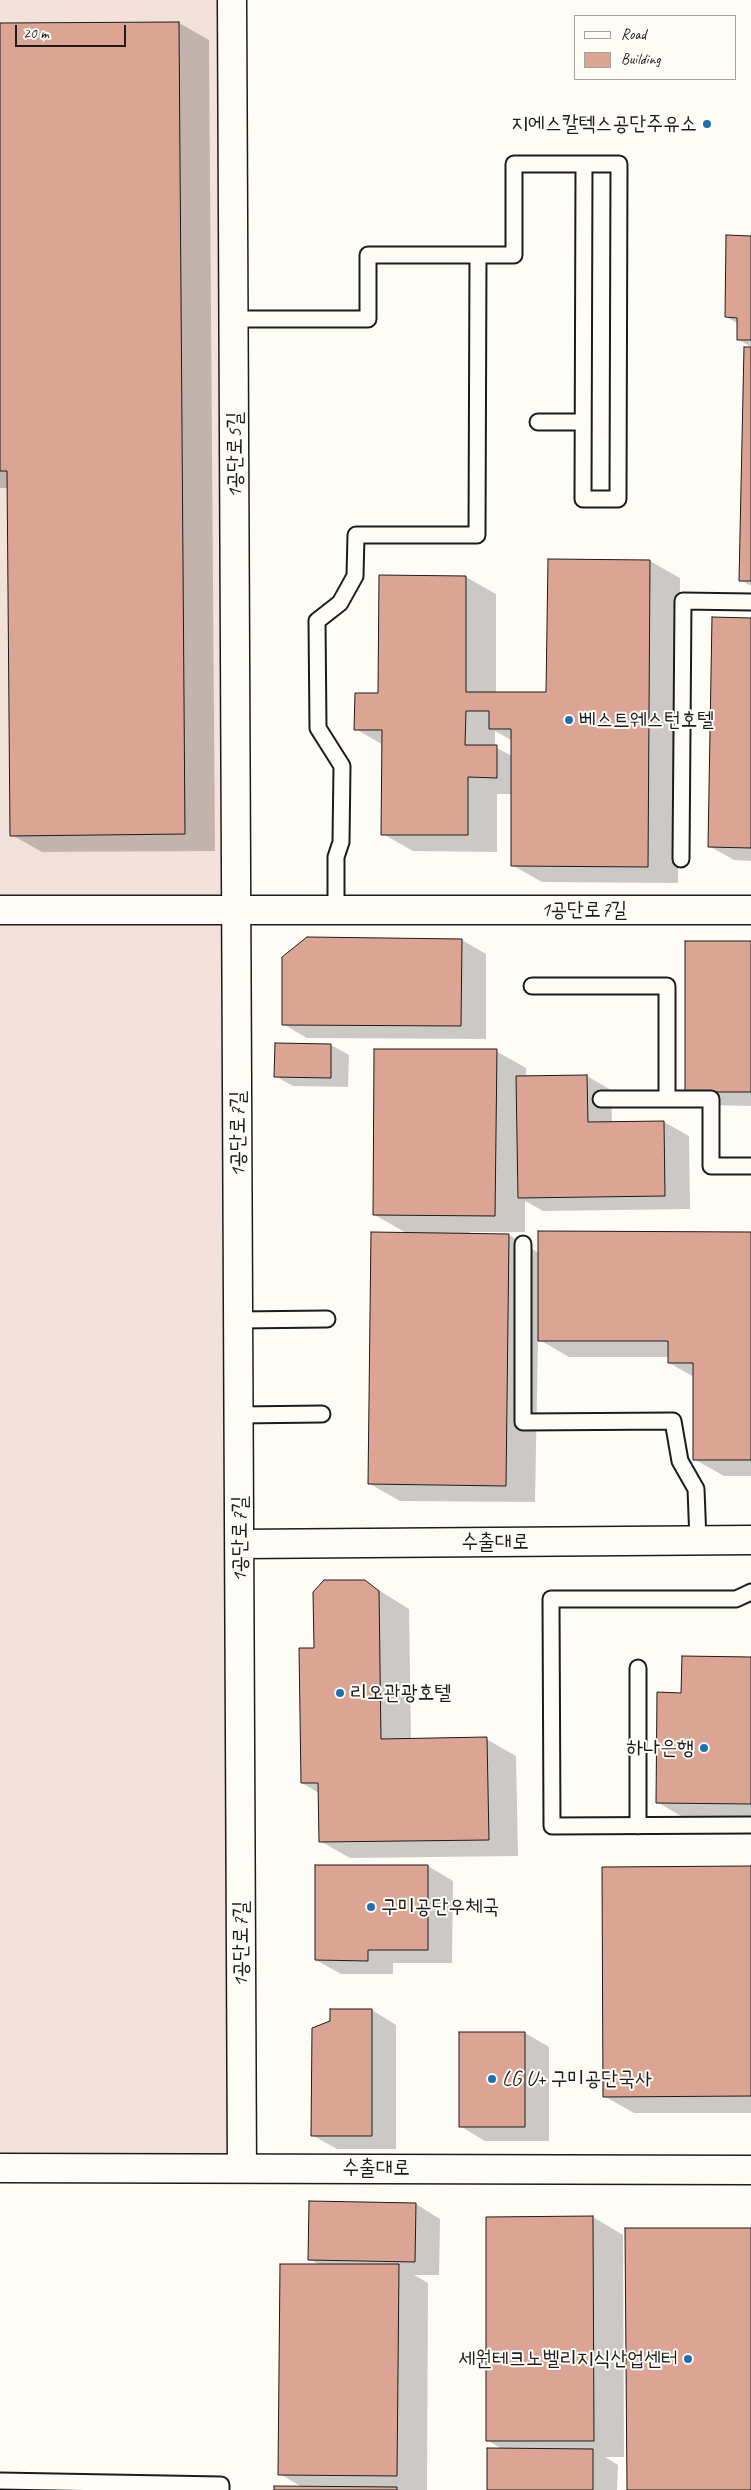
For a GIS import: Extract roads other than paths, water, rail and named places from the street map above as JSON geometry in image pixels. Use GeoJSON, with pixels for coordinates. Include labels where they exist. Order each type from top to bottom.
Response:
{"type":"FeatureCollection","features":[{"type":"Feature","properties":{"kind":"street","name":"1공단로5길"},"geometry":{"type":"LineString","coordinates":[[232,0],[237,910]]}},
{"type":"Feature","properties":{"kind":"street","name":"1공단로7길"},"geometry":{"type":"LineString","coordinates":[[0,910],[751,910]]}},
{"type":"Feature","properties":{"kind":"street","name":"1공단로7길"},"geometry":{"type":"LineString","coordinates":[[237,910],[242,2167]]}},
{"type":"Feature","properties":{"kind":"street","name":"수출대로"},"geometry":{"type":"LineString","coordinates":[[240,1544],[751,1540]]}},
{"type":"Feature","properties":{"kind":"street","name":"수출대로"},"geometry":{"type":"LineString","coordinates":[[0,2168],[242,2167],[751,2170]]}},
{"type":"Feature","properties":{"kind":"lane"},"geometry":{"type":"LineString","coordinates":[[234,319],[368,319],[368,255],[514,255],[514,164],[584,164],[619,164],[618,499],[583,499],[584,164]]}},
{"type":"Feature","properties":{"kind":"lane"},"geometry":{"type":"LineString","coordinates":[[336,910],[336,857],[341,842],[342,766],[318,728],[317,621],[340,603],[356,576],[356,535],[477,535],[478,255]]}},
{"type":"Feature","properties":{"kind":"lane"},"geometry":{"type":"LineString","coordinates":[[538,422],[584,422]]}},
{"type":"Feature","properties":{"kind":"lane"},"geometry":{"type":"LineString","coordinates":[[681,859],[683,601],[751,602]]}},
{"type":"Feature","properties":{"kind":"lane"},"geometry":{"type":"LineString","coordinates":[[532,986],[667,986],[667,1099]]}},
{"type":"Feature","properties":{"kind":"lane"},"geometry":{"type":"LineString","coordinates":[[601,1099],[711,1099],[711,1166],[751,1166]]}},
{"type":"Feature","properties":{"kind":"lane"},"geometry":{"type":"LineString","coordinates":[[523,1244],[523,1422],[673,1421],[680,1461],[696,1489],[698,1541]]}},
{"type":"Feature","properties":{"kind":"lane"},"geometry":{"type":"LineString","coordinates":[[238,1320],[327,1319]]}},
{"type":"Feature","properties":{"kind":"lane"},"geometry":{"type":"LineString","coordinates":[[239,1415],[322,1414]]}},
{"type":"Feature","properties":{"kind":"lane"},"geometry":{"type":"LineString","coordinates":[[751,1592],[736,1599],[551,1599],[552,1826],[751,1826]]}},
{"type":"Feature","properties":{"kind":"lane"},"geometry":{"type":"LineString","coordinates":[[638,1668],[638,1826]]}},
{"type":"Feature","properties":{"kind":"lane"},"geometry":{"type":"LineString","coordinates":[[0,2481],[221,2485],[221,2490]]}},
{"type":"Feature","properties":{"kind":"place","name":"지에스칼텍스공단주유소"},"geometry":{"type":"Point","coordinates":[707,124]}},
{"type":"Feature","properties":{"kind":"place","name":"베스트웨스턴호텔"},"geometry":{"type":"Point","coordinates":[569,720]}},
{"type":"Feature","properties":{"kind":"place","name":"리오관광호텔"},"geometry":{"type":"Point","coordinates":[340,1693]}},
{"type":"Feature","properties":{"kind":"place","name":"하나은행"},"geometry":{"type":"Point","coordinates":[704,1748]}},
{"type":"Feature","properties":{"kind":"place","name":"구미공단우체국"},"geometry":{"type":"Point","coordinates":[371,1907]}},
{"type":"Feature","properties":{"kind":"place","name":"LG U+ 구미공단국사"},"geometry":{"type":"Point","coordinates":[492,2079]}},
{"type":"Feature","properties":{"kind":"place","name":"세원테크노벨리지식산업센터"},"geometry":{"type":"Point","coordinates":[688,2359]}}]}
